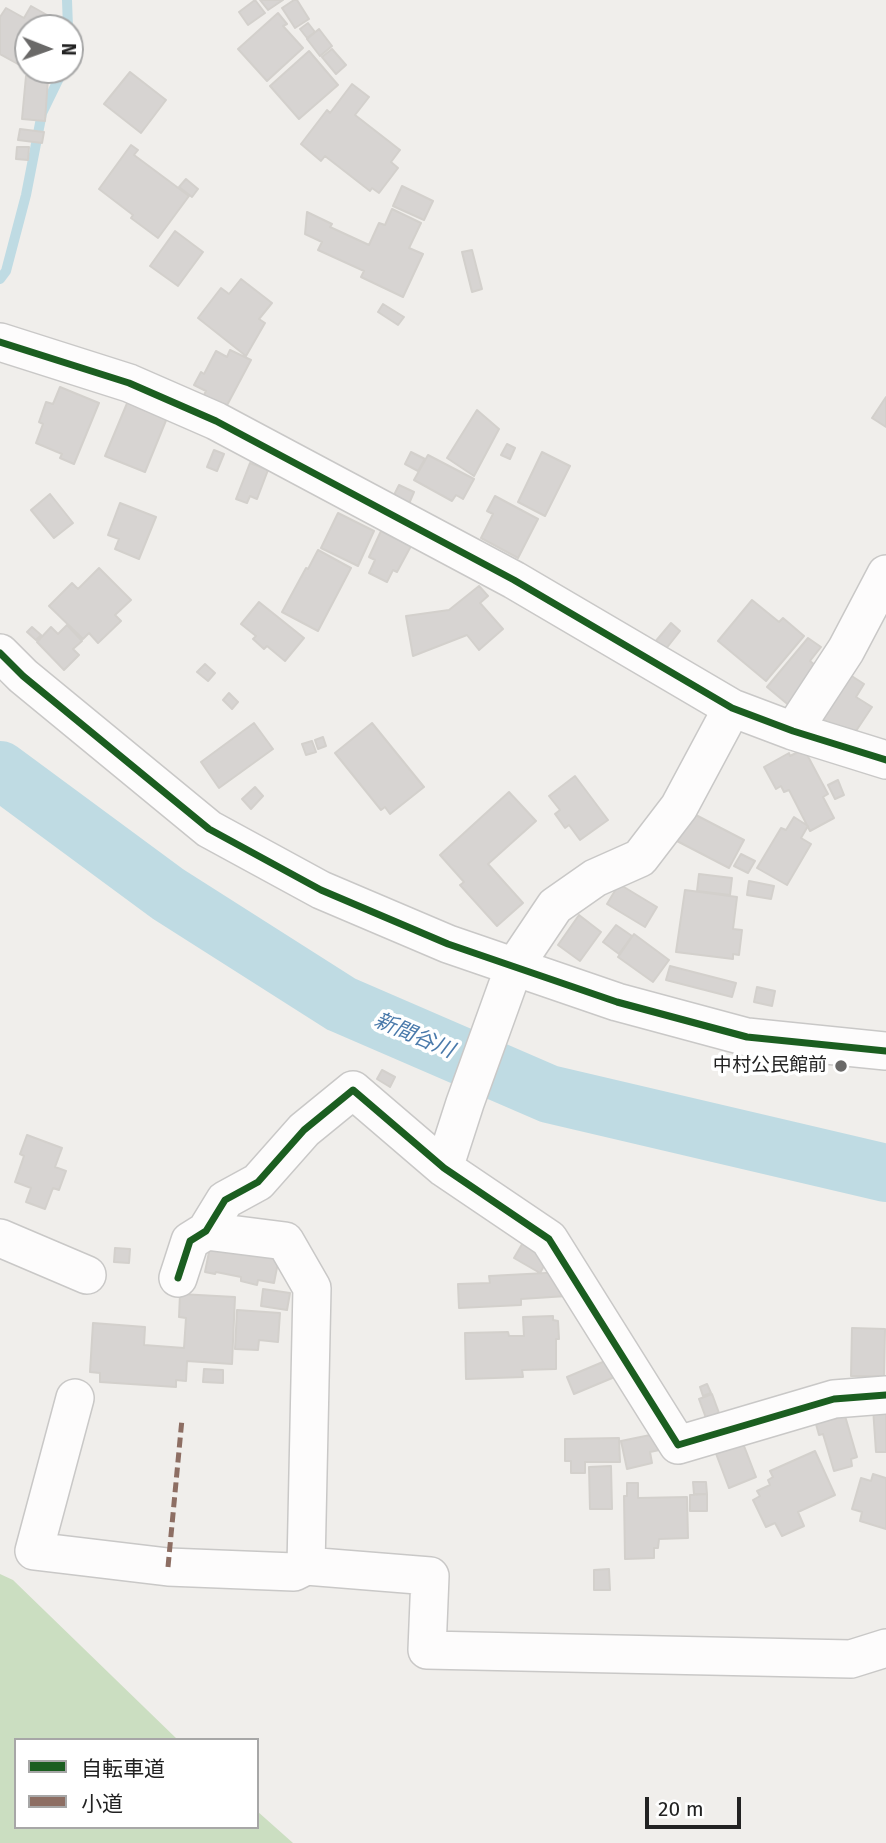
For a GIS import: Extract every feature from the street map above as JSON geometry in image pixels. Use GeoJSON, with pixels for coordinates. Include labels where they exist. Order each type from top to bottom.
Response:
{"type":"FeatureCollection","features":[{"type":"Feature","properties":{"kind":"street"},"geometry":{"type":"LineString","coordinates":[[0,342],[129,383],[216,421],[514,580],[732,708],[793,731],[886,760]]}},
{"type":"Feature","properties":{"kind":"street"},"geometry":{"type":"LineString","coordinates":[[793,731],[846,650],[886,574]]}},
{"type":"Feature","properties":{"kind":"street"},"geometry":{"type":"LineString","coordinates":[[0,653],[44,694],[209,829],[321,890],[448,944],[509,982],[617,1002],[747,1037],[886,1051]]}},
{"type":"Feature","properties":{"kind":"street"},"geometry":{"type":"LineString","coordinates":[[444,1168],[509,982],[555,906],[596,878],[640,858],[679,807],[732,708]]}},
{"type":"Feature","properties":{"kind":"street"},"geometry":{"type":"LineString","coordinates":[[178,1278],[190,1241],[206,1231],[225,1200],[258,1182],[304,1130],[353,1090],[444,1168],[549,1239],[678,1445],[834,1399],[886,1395]]}},
{"type":"Feature","properties":{"kind":"street"},"geometry":{"type":"LineString","coordinates":[[206,1231],[285,1241],[312,1288],[306,1566]]}},
{"type":"Feature","properties":{"kind":"street"},"geometry":{"type":"LineString","coordinates":[[0,1238],[87,1275]]}},
{"type":"Feature","properties":{"kind":"street"},"geometry":{"type":"LineString","coordinates":[[75,1398],[34,1551],[168,1567],[294,1572],[306,1566],[430,1576],[427,1650],[851,1659],[886,1648]]}},
{"type":"Feature","properties":{"kind":"green space"},"geometry":{"type":"Polygon","coordinates":[[[0,1574],[13,1580],[176,1738],[14,1738],[14,1829],[259,1829],[259,1813],[293,1843],[0,1843],[0,1574]]]}},
{"type":"Feature","properties":{"kind":"building"},"geometry":{"type":"Polygon","coordinates":[[[255,0],[265,13],[248,25],[239,12],[255,0]]]}},
{"type":"Feature","properties":{"kind":"building"},"geometry":{"type":"Polygon","coordinates":[[[260,0],[283,0],[268,10],[260,0]]]}},
{"type":"Feature","properties":{"kind":"building"},"geometry":{"type":"Polygon","coordinates":[[[297,0],[309,19],[295,28],[282,8],[297,0]]]}},
{"type":"Feature","properties":{"kind":"building"},"geometry":{"type":"Polygon","coordinates":[[[31,6],[45,14],[26,14],[31,6]]]}},
{"type":"Feature","properties":{"kind":"building"},"geometry":{"type":"Polygon","coordinates":[[[6,8],[17,14],[14,14],[14,62],[0,54],[0,17],[6,8]]]}},
{"type":"Feature","properties":{"kind":"building"},"geometry":{"type":"Polygon","coordinates":[[[278,13],[287,24],[283,26],[303,48],[267,81],[238,49],[278,13]]]}},
{"type":"Feature","properties":{"kind":"building"},"geometry":{"type":"Polygon","coordinates":[[[308,23],[315,32],[307,38],[300,29],[308,23]]]}},
{"type":"Feature","properties":{"kind":"building"},"geometry":{"type":"Polygon","coordinates":[[[319,29],[332,46],[320,56],[307,39],[319,29]]]}},
{"type":"Feature","properties":{"kind":"building"},"geometry":{"type":"Polygon","coordinates":[[[332,49],[346,65],[336,74],[322,57],[332,49]]]}},
{"type":"Feature","properties":{"kind":"building"},"geometry":{"type":"Polygon","coordinates":[[[309,51],[338,85],[299,119],[270,86],[309,51]]]}},
{"type":"Feature","properties":{"kind":"building"},"geometry":{"type":"Polygon","coordinates":[[[130,72],[166,100],[141,133],[104,104],[130,72]]]}},
{"type":"Feature","properties":{"kind":"building"},"geometry":{"type":"Polygon","coordinates":[[[25,84],[48,84],[45,121],[22,119],[25,84]]]}},
{"type":"Feature","properties":{"kind":"building"},"geometry":{"type":"Polygon","coordinates":[[[352,84],[369,97],[355,115],[400,150],[391,162],[398,168],[379,193],[372,188],[370,191],[325,156],[321,161],[301,144],[327,110],[330,113],[352,84]]]}},
{"type":"Feature","properties":{"kind":"building"},"geometry":{"type":"Polygon","coordinates":[[[20,129],[44,132],[42,143],[18,140],[20,129]]]}},
{"type":"Feature","properties":{"kind":"building"},"geometry":{"type":"Polygon","coordinates":[[[131,145],[138,150],[134,155],[189,196],[158,238],[99,189],[131,145]]]}},
{"type":"Feature","properties":{"kind":"building"},"geometry":{"type":"Polygon","coordinates":[[[17,147],[29,147],[28,160],[16,159],[17,147]]]}},
{"type":"Feature","properties":{"kind":"building"},"geometry":{"type":"Polygon","coordinates":[[[186,179],[198,189],[192,197],[179,187],[186,179]]]}},
{"type":"Feature","properties":{"kind":"building"},"geometry":{"type":"Polygon","coordinates":[[[402,186],[433,201],[424,220],[393,206],[402,186]]]}},
{"type":"Feature","properties":{"kind":"building"},"geometry":{"type":"Polygon","coordinates":[[[392,209],[421,223],[409,248],[423,254],[403,297],[361,277],[364,271],[318,250],[322,242],[305,234],[307,212],[332,224],[330,227],[369,245],[379,223],[385,225],[392,209]]]}},
{"type":"Feature","properties":{"kind":"building"},"geometry":{"type":"Polygon","coordinates":[[[175,231],[203,252],[178,286],[150,266],[175,231]]]}},
{"type":"Feature","properties":{"kind":"building"},"geometry":{"type":"Polygon","coordinates":[[[472,250],[482,289],[472,292],[462,252],[472,250]]]}},
{"type":"Feature","properties":{"kind":"building"},"geometry":{"type":"Polygon","coordinates":[[[241,279],[272,303],[259,319],[265,323],[246,356],[198,318],[221,288],[229,294],[241,279]]]}},
{"type":"Feature","properties":{"kind":"building"},"geometry":{"type":"Polygon","coordinates":[[[383,304],[404,317],[398,325],[378,312],[383,304]]]}},
{"type":"Feature","properties":{"kind":"building"},"geometry":{"type":"Polygon","coordinates":[[[230,350],[251,360],[225,409],[203,397],[206,391],[194,385],[201,372],[204,374],[216,351],[227,357],[230,350]]]}},
{"type":"Feature","properties":{"kind":"building"},"geometry":{"type":"Polygon","coordinates":[[[60,387],[99,403],[74,464],[60,458],[62,454],[36,443],[43,424],[39,422],[46,402],[53,404],[60,387]]]}},
{"type":"Feature","properties":{"kind":"building"},"geometry":{"type":"Polygon","coordinates":[[[886,397],[886,427],[872,418],[886,397]]]}},
{"type":"Feature","properties":{"kind":"building"},"geometry":{"type":"Polygon","coordinates":[[[128,401],[167,418],[145,472],[105,456],[128,401]]]}},
{"type":"Feature","properties":{"kind":"building"},"geometry":{"type":"Polygon","coordinates":[[[477,410],[499,429],[474,476],[447,458],[477,410]]]}},
{"type":"Feature","properties":{"kind":"building"},"geometry":{"type":"Polygon","coordinates":[[[507,444],[515,448],[510,459],[501,455],[507,444]]]}},
{"type":"Feature","properties":{"kind":"building"},"geometry":{"type":"Polygon","coordinates":[[[214,450],[224,454],[217,471],[207,467],[214,450]]]}},
{"type":"Feature","properties":{"kind":"building"},"geometry":{"type":"Polygon","coordinates":[[[411,452],[425,459],[418,471],[405,464],[411,452]]]}},
{"type":"Feature","properties":{"kind":"building"},"geometry":{"type":"Polygon","coordinates":[[[542,452],[570,466],[545,516],[518,502],[542,452]]]}},
{"type":"Feature","properties":{"kind":"building"},"geometry":{"type":"Polygon","coordinates":[[[428,455],[474,479],[463,499],[456,495],[452,501],[414,480],[428,455]]]}},
{"type":"Feature","properties":{"kind":"building"},"geometry":{"type":"Polygon","coordinates":[[[250,463],[268,470],[257,499],[250,496],[247,503],[236,499],[250,463]]]}},
{"type":"Feature","properties":{"kind":"building"},"geometry":{"type":"Polygon","coordinates":[[[399,485],[414,492],[408,506],[392,499],[399,485]]]}},
{"type":"Feature","properties":{"kind":"building"},"geometry":{"type":"Polygon","coordinates":[[[50,494],[73,523],[54,538],[31,510],[50,494]]]}},
{"type":"Feature","properties":{"kind":"building"},"geometry":{"type":"Polygon","coordinates":[[[495,496],[538,519],[518,558],[481,538],[493,514],[487,511],[495,496]]]}},
{"type":"Feature","properties":{"kind":"building"},"geometry":{"type":"Polygon","coordinates":[[[120,503],[156,517],[139,559],[115,549],[119,539],[108,535],[120,503]]]}},
{"type":"Feature","properties":{"kind":"building"},"geometry":{"type":"Polygon","coordinates":[[[338,513],[374,531],[358,566],[321,548],[338,513]]]}},
{"type":"Feature","properties":{"kind":"building"},"geometry":{"type":"Polygon","coordinates":[[[381,531],[411,546],[397,572],[393,570],[387,582],[369,573],[375,560],[369,557],[381,531]]]}},
{"type":"Feature","properties":{"kind":"building"},"geometry":{"type":"Polygon","coordinates":[[[318,550],[351,568],[318,631],[282,612],[318,550]]]}},
{"type":"Feature","properties":{"kind":"building"},"geometry":{"type":"Polygon","coordinates":[[[99,568],[131,600],[115,615],[121,621],[98,643],[89,633],[83,639],[49,606],[72,583],[78,589],[99,568]]]}},
{"type":"Feature","properties":{"kind":"building"},"geometry":{"type":"Polygon","coordinates":[[[479,586],[488,596],[480,603],[503,629],[479,650],[467,635],[413,656],[406,616],[449,610],[479,586]]]}},
{"type":"Feature","properties":{"kind":"building"},"geometry":{"type":"Polygon","coordinates":[[[752,600],[779,622],[783,618],[804,636],[766,681],[718,641],[752,600]]]}},
{"type":"Feature","properties":{"kind":"building"},"geometry":{"type":"Polygon","coordinates":[[[259,602],[304,638],[285,661],[267,646],[264,649],[253,639],[256,636],[241,624],[259,602]]]}},
{"type":"Feature","properties":{"kind":"building"},"geometry":{"type":"Polygon","coordinates":[[[671,623],[680,631],[665,650],[655,642],[671,623]]]}},
{"type":"Feature","properties":{"kind":"building"},"geometry":{"type":"Polygon","coordinates":[[[67,625],[82,641],[73,649],[79,655],[64,670],[37,642],[51,627],[58,634],[67,625]]]}},
{"type":"Feature","properties":{"kind":"building"},"geometry":{"type":"Polygon","coordinates":[[[32,627],[41,635],[36,640],[27,632],[32,627]]]}},
{"type":"Feature","properties":{"kind":"building"},"geometry":{"type":"Polygon","coordinates":[[[808,638],[821,647],[810,661],[821,670],[791,707],[767,687],[808,638]]]}},
{"type":"Feature","properties":{"kind":"building"},"geometry":{"type":"Polygon","coordinates":[[[205,664],[215,673],[208,681],[197,672],[205,664]]]}},
{"type":"Feature","properties":{"kind":"building"},"geometry":{"type":"Polygon","coordinates":[[[844,671],[864,684],[856,697],[872,707],[852,737],[816,715],[844,671]]]}},
{"type":"Feature","properties":{"kind":"building"},"geometry":{"type":"Polygon","coordinates":[[[229,693],[238,702],[232,709],[223,700],[229,693]]]}},
{"type":"Feature","properties":{"kind":"building"},"geometry":{"type":"Polygon","coordinates":[[[254,723],[273,749],[219,788],[201,762],[254,723]]]}},
{"type":"Feature","properties":{"kind":"building"},"geometry":{"type":"Polygon","coordinates":[[[372,723],[424,787],[390,814],[385,807],[381,810],[335,753],[372,723]]]}},
{"type":"Feature","properties":{"kind":"building"},"geometry":{"type":"Polygon","coordinates":[[[323,737],[326,746],[318,749],[315,740],[323,737]]]}},
{"type":"Feature","properties":{"kind":"building"},"geometry":{"type":"Polygon","coordinates":[[[312,741],[316,752],[306,755],[302,744],[312,741]]]}},
{"type":"Feature","properties":{"kind":"building"},"geometry":{"type":"Polygon","coordinates":[[[804,749],[828,794],[823,797],[834,818],[810,831],[789,790],[784,792],[781,786],[776,789],[764,767],[789,753],[790,756],[804,749]]]}},
{"type":"Feature","properties":{"kind":"building"},"geometry":{"type":"Polygon","coordinates":[[[575,776],[608,820],[580,840],[569,825],[565,828],[555,814],[560,810],[549,796],[575,776]]]}},
{"type":"Feature","properties":{"kind":"building"},"geometry":{"type":"Polygon","coordinates":[[[838,780],[844,795],[835,799],[828,785],[838,780]]]}},
{"type":"Feature","properties":{"kind":"building"},"geometry":{"type":"Polygon","coordinates":[[[255,787],[263,796],[251,809],[242,799],[255,787]]]}},
{"type":"Feature","properties":{"kind":"building"},"geometry":{"type":"Polygon","coordinates":[[[509,792],[536,821],[488,864],[523,903],[497,926],[460,885],[464,882],[440,855],[509,792]]]}},
{"type":"Feature","properties":{"kind":"building"},"geometry":{"type":"Polygon","coordinates":[[[692,813],[744,840],[729,868],[677,841],[692,813]]]}},
{"type":"Feature","properties":{"kind":"building"},"geometry":{"type":"Polygon","coordinates":[[[794,817],[808,826],[801,838],[811,844],[787,885],[757,868],[781,828],[786,830],[794,817]]]}},
{"type":"Feature","properties":{"kind":"building"},"geometry":{"type":"Polygon","coordinates":[[[741,854],[755,861],[748,873],[734,866],[741,854]]]}},
{"type":"Feature","properties":{"kind":"building"},"geometry":{"type":"Polygon","coordinates":[[[699,874],[732,878],[730,895],[697,891],[699,874]]]}},
{"type":"Feature","properties":{"kind":"building"},"geometry":{"type":"Polygon","coordinates":[[[749,881],[774,886],[771,899],[747,895],[749,881]]]}},
{"type":"Feature","properties":{"kind":"building"},"geometry":{"type":"Polygon","coordinates":[[[619,884],[657,907],[645,927],[607,904],[619,884]]]}},
{"type":"Feature","properties":{"kind":"building"},"geometry":{"type":"Polygon","coordinates":[[[685,890],[737,897],[733,929],[742,930],[739,955],[733,954],[733,959],[676,952],[685,890]]]}},
{"type":"Feature","properties":{"kind":"building"},"geometry":{"type":"Polygon","coordinates":[[[579,915],[601,932],[580,961],[558,945],[579,915]]]}},
{"type":"Feature","properties":{"kind":"building"},"geometry":{"type":"Polygon","coordinates":[[[616,925],[632,936],[619,954],[603,942],[616,925]]]}},
{"type":"Feature","properties":{"kind":"building"},"geometry":{"type":"Polygon","coordinates":[[[634,934],[669,960],[653,982],[618,957],[634,934]]]}},
{"type":"Feature","properties":{"kind":"building"},"geometry":{"type":"Polygon","coordinates":[[[670,966],[736,983],[732,997],[666,980],[670,966]]]}},
{"type":"Feature","properties":{"kind":"building"},"geometry":{"type":"Polygon","coordinates":[[[757,987],[775,991],[772,1006],[754,1002],[757,987]]]}},
{"type":"Feature","properties":{"kind":"building"},"geometry":{"type":"Polygon","coordinates":[[[382,1070],[395,1077],[390,1087],[377,1079],[382,1070]]]}},
{"type":"Feature","properties":{"kind":"building"},"geometry":{"type":"Polygon","coordinates":[[[27,1135],[62,1148],[55,1167],[66,1171],[59,1190],[53,1188],[45,1209],[26,1202],[31,1188],[15,1182],[24,1156],[20,1154],[27,1135]]]}},
{"type":"Feature","properties":{"kind":"building"},"geometry":{"type":"Polygon","coordinates":[[[528,1234],[554,1248],[540,1273],[514,1258],[528,1234]]]}},
{"type":"Feature","properties":{"kind":"building"},"geometry":{"type":"Polygon","coordinates":[[[211,1242],[280,1252],[274,1283],[258,1280],[257,1285],[241,1281],[241,1277],[205,1272],[211,1242]]]}},
{"type":"Feature","properties":{"kind":"building"},"geometry":{"type":"Polygon","coordinates":[[[115,1248],[130,1249],[129,1263],[114,1262],[115,1248]]]}},
{"type":"Feature","properties":{"kind":"building"},"geometry":{"type":"Polygon","coordinates":[[[565,1272],[567,1296],[521,1299],[521,1305],[459,1308],[458,1284],[490,1283],[489,1276],[565,1272]]]}},
{"type":"Feature","properties":{"kind":"building"},"geometry":{"type":"Polygon","coordinates":[[[263,1289],[290,1293],[287,1310],[261,1306],[263,1289]]]}},
{"type":"Feature","properties":{"kind":"building"},"geometry":{"type":"Polygon","coordinates":[[[180,1294],[235,1297],[232,1364],[187,1361],[186,1381],[176,1380],[176,1387],[100,1382],[100,1373],[90,1372],[93,1323],[145,1327],[144,1345],[184,1348],[186,1318],[179,1317],[180,1294]]]}},
{"type":"Feature","properties":{"kind":"building"},"geometry":{"type":"Polygon","coordinates":[[[237,1310],[280,1313],[278,1342],[259,1340],[258,1350],[235,1349],[237,1310]]]}},
{"type":"Feature","properties":{"kind":"building"},"geometry":{"type":"Polygon","coordinates":[[[553,1316],[553,1320],[558,1321],[556,1369],[522,1370],[523,1377],[466,1379],[465,1333],[508,1332],[509,1336],[524,1336],[523,1317],[553,1316]]]}},
{"type":"Feature","properties":{"kind":"building"},"geometry":{"type":"Polygon","coordinates":[[[852,1328],[885,1329],[884,1376],[851,1376],[852,1328]]]}},
{"type":"Feature","properties":{"kind":"building"},"geometry":{"type":"Polygon","coordinates":[[[610,1359],[617,1376],[574,1394],[567,1377],[610,1359]]]}},
{"type":"Feature","properties":{"kind":"building"},"geometry":{"type":"Polygon","coordinates":[[[204,1369],[223,1370],[223,1383],[203,1382],[204,1369]]]}},
{"type":"Feature","properties":{"kind":"building"},"geometry":{"type":"Polygon","coordinates":[[[707,1384],[711,1393],[703,1396],[700,1387],[707,1384]]]}},
{"type":"Feature","properties":{"kind":"building"},"geometry":{"type":"Polygon","coordinates":[[[712,1394],[719,1413],[706,1418],[699,1399],[712,1394]]]}},
{"type":"Feature","properties":{"kind":"building"},"geometry":{"type":"Polygon","coordinates":[[[886,1398],[886,1452],[876,1452],[873,1408],[886,1398]]]}},
{"type":"Feature","properties":{"kind":"building"},"geometry":{"type":"Polygon","coordinates":[[[843,1409],[857,1457],[851,1459],[852,1466],[834,1471],[823,1434],[819,1435],[814,1417],[843,1409]]]}},
{"type":"Feature","properties":{"kind":"building"},"geometry":{"type":"Polygon","coordinates":[[[660,1433],[664,1449],[650,1452],[652,1463],[627,1469],[621,1441],[660,1433]]]}},
{"type":"Feature","properties":{"kind":"building"},"geometry":{"type":"Polygon","coordinates":[[[739,1433],[756,1477],[729,1488],[712,1443],[739,1433]]]}},
{"type":"Feature","properties":{"kind":"building"},"geometry":{"type":"Polygon","coordinates":[[[619,1438],[620,1462],[585,1462],[585,1473],[571,1473],[571,1461],[565,1461],[565,1439],[619,1438]]]}},
{"type":"Feature","properties":{"kind":"building"},"geometry":{"type":"Polygon","coordinates":[[[815,1451],[835,1495],[798,1512],[804,1526],[782,1536],[775,1523],[766,1527],[753,1500],[760,1496],[757,1491],[770,1485],[768,1480],[773,1477],[770,1471],[815,1451]]]}},
{"type":"Feature","properties":{"kind":"building"},"geometry":{"type":"Polygon","coordinates":[[[611,1466],[612,1509],[590,1509],[589,1467],[611,1466]]]}},
{"type":"Feature","properties":{"kind":"building"},"geometry":{"type":"Polygon","coordinates":[[[873,1474],[886,1478],[886,1529],[860,1521],[862,1512],[852,1509],[861,1478],[871,1481],[873,1474]]]}},
{"type":"Feature","properties":{"kind":"building"},"geometry":{"type":"Polygon","coordinates":[[[693,1482],[706,1482],[707,1494],[694,1494],[693,1482]]]}},
{"type":"Feature","properties":{"kind":"building"},"geometry":{"type":"Polygon","coordinates":[[[627,1483],[638,1483],[638,1498],[687,1497],[688,1538],[659,1539],[658,1548],[654,1548],[654,1558],[625,1559],[624,1496],[627,1496],[627,1483]]]}},
{"type":"Feature","properties":{"kind":"building"},"geometry":{"type":"Polygon","coordinates":[[[707,1494],[707,1511],[690,1511],[690,1495],[707,1494]]]}},
{"type":"Feature","properties":{"kind":"building"},"geometry":{"type":"Polygon","coordinates":[[[609,1569],[610,1590],[594,1590],[594,1570],[609,1569]]]}},
{"type":"Feature","properties":{"kind":"waterway"},"geometry":{"type":"LineString","coordinates":[[67,0],[68,14]]}},
{"type":"Feature","properties":{"kind":"waterway"},"geometry":{"type":"LineString","coordinates":[[0,279],[6,271],[26,195],[42,113],[56,84]]}},
{"type":"Feature","properties":{"kind":"waterway","name":"新間谷川"},"geometry":{"type":"LineString","coordinates":[[0,770],[168,894],[341,1004],[549,1094],[886,1173]]}},
{"type":"Feature","properties":{"kind":"marked path"},"geometry":{"type":"LineString","coordinates":[[168,1567],[182,1419]]}},
{"type":"Feature","properties":{"kind":"cycle path"},"geometry":{"type":"LineString","coordinates":[[0,342],[129,383],[216,421],[514,580],[732,708],[793,731],[886,760]]}},
{"type":"Feature","properties":{"kind":"cycle path"},"geometry":{"type":"LineString","coordinates":[[0,653],[23,676],[209,829],[321,890],[448,944],[617,1002],[747,1037],[886,1051]]}},
{"type":"Feature","properties":{"kind":"cycle path"},"geometry":{"type":"LineString","coordinates":[[178,1278],[190,1241],[206,1231],[225,1200],[258,1182],[304,1130],[353,1090],[444,1168],[549,1239],[678,1445],[834,1399],[886,1395]]}},
{"type":"Feature","properties":{"kind":"place","name":"中村公民館前"},"geometry":{"type":"Point","coordinates":[841,1066]}}]}
